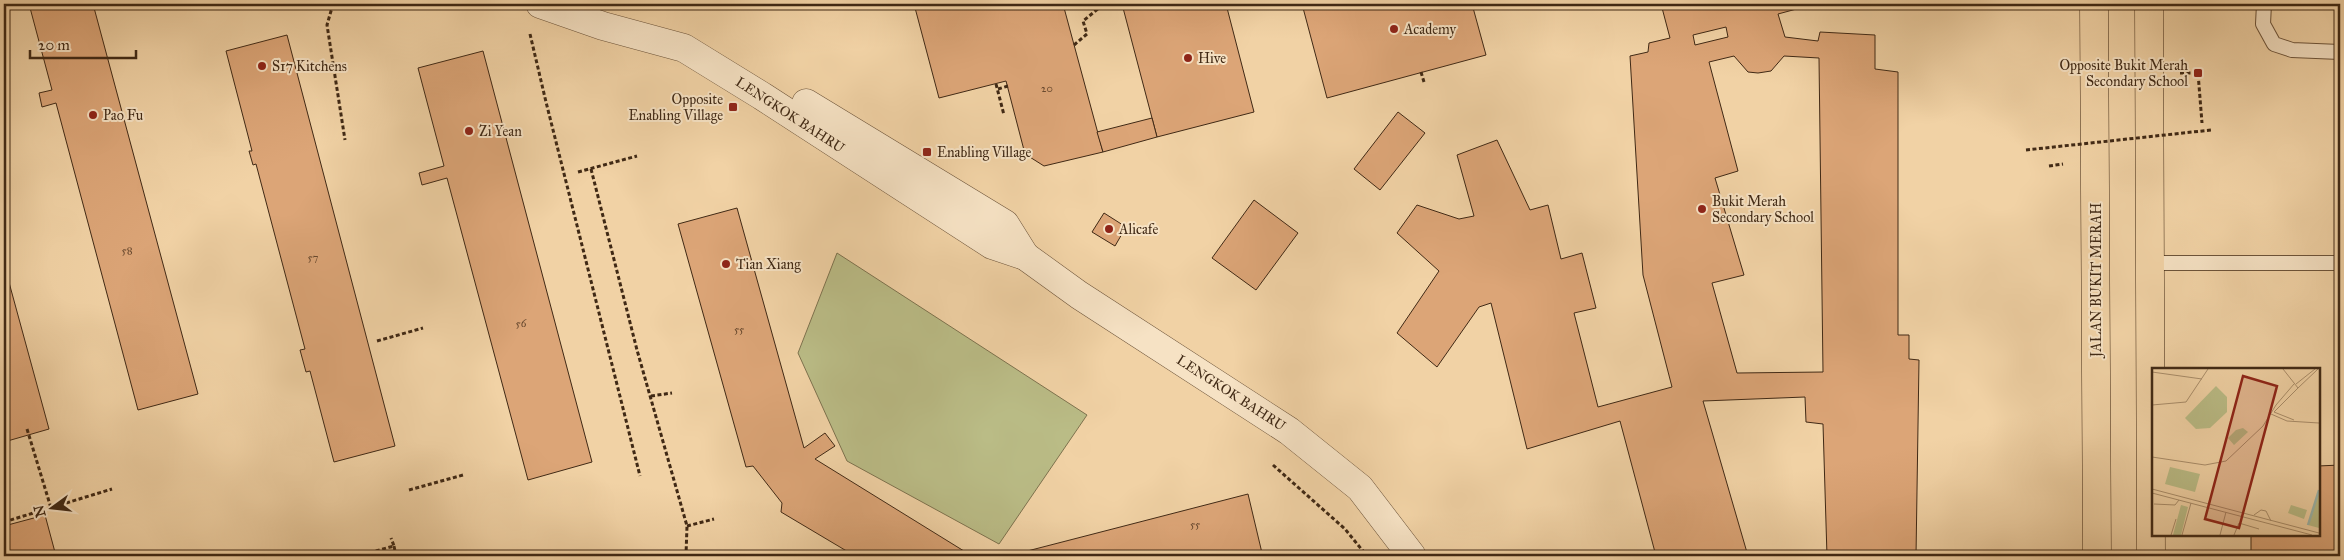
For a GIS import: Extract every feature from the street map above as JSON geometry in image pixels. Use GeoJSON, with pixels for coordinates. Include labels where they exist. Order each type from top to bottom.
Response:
{"type":"FeatureCollection","features":[{"type":"Feature","properties":{"kind":"main road","name":"JALAN BUKIT MERAH"},"geometry":{"type":"LineString","coordinates":[[2094,4],[2097,556]]}},
{"type":"Feature","properties":{"kind":"main road"},"geometry":{"type":"LineString","coordinates":[[2149,4],[2151,556]]}},
{"type":"Feature","properties":{"kind":"street","name":"LENGKOK BAHRU"},"geometry":{"type":"LineString","coordinates":[[540,4],[603,26],[684,48],[770,101],[992,245],[1025,256],[1080,295],[1289,431],[1360,488],[1412,556]]}},
{"type":"Feature","properties":{"kind":"street","name":"LENGKOK BAHRU"},"geometry":{"type":"LineString","coordinates":[[598,4],[693,34],[1005,224],[1025,256]]}},
{"type":"Feature","properties":{"kind":"lane"},"geometry":{"type":"LineString","coordinates":[[2264,4],[2263,24],[2274,44],[2292,50],[2340,52]]}},
{"type":"Feature","properties":{"kind":"lane"},"geometry":{"type":"LineString","coordinates":[[2150,263],[2340,263]]}},
{"type":"Feature","properties":{"kind":"path"},"geometry":{"type":"LineString","coordinates":[[332,4],[327,25],[345,140]]}},
{"type":"Feature","properties":{"kind":"path"},"geometry":{"type":"LineString","coordinates":[[1074,46],[1087,34],[1083,21],[1104,4]]}},
{"type":"Feature","properties":{"kind":"path"},"geometry":{"type":"LineString","coordinates":[[530,31],[546,102],[640,476]]}},
{"type":"Feature","properties":{"kind":"path"},"geometry":{"type":"LineString","coordinates":[[1421,72],[1424,82]]}},
{"type":"Feature","properties":{"kind":"path"},"geometry":{"type":"LineString","coordinates":[[2149,73],[2198,73],[2202,123]]}},
{"type":"Feature","properties":{"kind":"path"},"geometry":{"type":"LineString","coordinates":[[996,84],[1004,115]]}},
{"type":"Feature","properties":{"kind":"path"},"geometry":{"type":"LineString","coordinates":[[998,89],[1008,86]]}},
{"type":"Feature","properties":{"kind":"path"},"geometry":{"type":"LineString","coordinates":[[2026,150],[2211,130]]}},
{"type":"Feature","properties":{"kind":"path"},"geometry":{"type":"LineString","coordinates":[[578,172],[637,156]]}},
{"type":"Feature","properties":{"kind":"path"},"geometry":{"type":"LineString","coordinates":[[591,169],[687,526],[686,555]]}},
{"type":"Feature","properties":{"kind":"path"},"geometry":{"type":"LineString","coordinates":[[377,340],[423,328]]}},
{"type":"Feature","properties":{"kind":"path"},"geometry":{"type":"LineString","coordinates":[[651,396],[672,393]]}},
{"type":"Feature","properties":{"kind":"path"},"geometry":{"type":"LineString","coordinates":[[27,429],[51,508]]}},
{"type":"Feature","properties":{"kind":"path"},"geometry":{"type":"LineString","coordinates":[[1273,465],[1345,529],[1367,556]]}},
{"type":"Feature","properties":{"kind":"path"},"geometry":{"type":"LineString","coordinates":[[409,490],[463,475]]}},
{"type":"Feature","properties":{"kind":"path"},"geometry":{"type":"LineString","coordinates":[[4,522],[112,489]]}},
{"type":"Feature","properties":{"kind":"path"},"geometry":{"type":"LineString","coordinates":[[687,526],[714,519]]}},
{"type":"Feature","properties":{"kind":"path"},"geometry":{"type":"LineString","coordinates":[[391,538],[396,556]]}},
{"type":"Feature","properties":{"kind":"path"},"geometry":{"type":"LineString","coordinates":[[357,556],[394,546]]}},
{"type":"Feature","properties":{"kind":"green space"},"geometry":{"type":"Polygon","coordinates":[[[837,253],[1087,415],[999,544],[847,461],[798,353],[837,253]]]}},
{"type":"Feature","properties":{"kind":"building"},"geometry":{"type":"Polygon","coordinates":[[[29,4],[93,4],[198,394],[138,410],[56,103],[42,107],[39,93],[52,90],[29,4]]]}},
{"type":"Feature","properties":{"kind":"building"},"geometry":{"type":"Polygon","coordinates":[[[914,4],[1063,4],[1103,152],[1044,166],[1025,154],[1006,81],[939,98],[914,4]]]}},
{"type":"Feature","properties":{"kind":"building","name":"Hive"},"geometry":{"type":"Polygon","coordinates":[[[1122,4],[1226,4],[1254,112],[1157,137],[1122,4]]]}},
{"type":"Feature","properties":{"kind":"building","name":"Academy"},"geometry":{"type":"Polygon","coordinates":[[[1302,4],[1472,4],[1486,55],[1327,98],[1302,4]]]}},
{"type":"Feature","properties":{"kind":"building"},"geometry":{"type":"Polygon","coordinates":[[[1661,4],[1815,4],[1778,14],[1785,37],[1818,41],[1820,32],[1875,35],[1875,69],[1898,72],[1898,335],[1909,335],[1909,359],[1919,360],[1916,556],[1827,556],[1823,424],[1806,422],[1805,397],[1703,401],[1748,556],[1656,556],[1620,421],[1527,449],[1491,303],[1479,307],[1437,367],[1397,333],[1439,271],[1397,233],[1417,205],[1459,219],[1474,216],[1457,155],[1497,140],[1530,210],[1548,205],[1561,259],[1582,253],[1596,308],[1574,313],[1598,407],[1672,387],[1643,275],[1630,56],[1648,52],[1649,43],[1670,38],[1661,4]],[[1726,27],[1693,35],[1695,45],[1728,37],[1726,27]],[[1734,56],[1709,62],[1738,171],[1715,178],[1744,275],[1712,283],[1737,373],[1823,372],[1819,58],[1784,56],[1771,71],[1758,73],[1748,72],[1734,56]]]}},
{"type":"Feature","properties":{"kind":"building"},"geometry":{"type":"Polygon","coordinates":[[[2338,4],[2340,4],[2340,18],[2338,18],[2338,4]]]}},
{"type":"Feature","properties":{"kind":"building"},"geometry":{"type":"Polygon","coordinates":[[[287,35],[395,446],[334,462],[310,371],[306,372],[300,350],[305,349],[256,164],[253,165],[249,151],[252,151],[226,51],[287,35]]]}},
{"type":"Feature","properties":{"kind":"building"},"geometry":{"type":"Polygon","coordinates":[[[483,51],[592,462],[528,480],[447,178],[422,185],[419,173],[444,166],[418,68],[483,51]]]}},
{"type":"Feature","properties":{"kind":"building"},"geometry":{"type":"Polygon","coordinates":[[[1398,112],[1425,133],[1380,190],[1354,169],[1398,112]]]}},
{"type":"Feature","properties":{"kind":"building"},"geometry":{"type":"Polygon","coordinates":[[[1152,118],[1157,137],[1103,152],[1097,132],[1152,118]]]}},
{"type":"Feature","properties":{"kind":"building"},"geometry":{"type":"Polygon","coordinates":[[[1254,200],[1298,233],[1256,290],[1212,258],[1254,200]]]}},
{"type":"Feature","properties":{"kind":"building"},"geometry":{"type":"Polygon","coordinates":[[[737,208],[804,448],[825,433],[835,446],[815,459],[972,556],[855,556],[781,512],[782,503],[753,466],[746,467],[678,224],[737,208]]]}},
{"type":"Feature","properties":{"kind":"building","name":"Alicafe"},"geometry":{"type":"Polygon","coordinates":[[[1104,213],[1126,227],[1115,246],[1092,232],[1104,213]]]}},
{"type":"Feature","properties":{"kind":"building"},"geometry":{"type":"Polygon","coordinates":[[[4,264],[49,429],[4,442],[4,264]]]}},
{"type":"Feature","properties":{"kind":"building"},"geometry":{"type":"Polygon","coordinates":[[[2340,465],[2340,556],[2251,556],[2251,535],[2319,535],[2319,466],[2340,465]]]}},
{"type":"Feature","properties":{"kind":"building"},"geometry":{"type":"Polygon","coordinates":[[[1248,494],[1262,553],[1247,556],[1008,556],[1248,494]]]}},
{"type":"Feature","properties":{"kind":"building"},"geometry":{"type":"Polygon","coordinates":[[[45,515],[56,556],[4,556],[4,526],[45,515]]]}},
{"type":"Feature","properties":{"kind":"place","name":"Academy"},"geometry":{"type":"Point","coordinates":[1394,29]}},
{"type":"Feature","properties":{"kind":"place","name":"Hive"},"geometry":{"type":"Point","coordinates":[1188,58]}},
{"type":"Feature","properties":{"kind":"place","name":"S17 Kitchens"},"geometry":{"type":"Point","coordinates":[262,66]}},
{"type":"Feature","properties":{"kind":"place","name":"Opposite Bukit Merah Secondary School"},"geometry":{"type":"Point","coordinates":[2198,73]}},
{"type":"Feature","properties":{"kind":"place","name":"Opposite Enabling Village"},"geometry":{"type":"Point","coordinates":[733,107]}},
{"type":"Feature","properties":{"kind":"place","name":"Pao Fu"},"geometry":{"type":"Point","coordinates":[93,115]}},
{"type":"Feature","properties":{"kind":"place","name":"Zi Yean"},"geometry":{"type":"Point","coordinates":[469,131]}},
{"type":"Feature","properties":{"kind":"place","name":"Enabling Village"},"geometry":{"type":"Point","coordinates":[927,152]}},
{"type":"Feature","properties":{"kind":"place","name":"Bukit Merah Secondary School"},"geometry":{"type":"Point","coordinates":[1702,209]}},
{"type":"Feature","properties":{"kind":"place","name":"Alicafe"},"geometry":{"type":"Point","coordinates":[1109,229]}},
{"type":"Feature","properties":{"kind":"place","name":"Tian Xiang"},"geometry":{"type":"Point","coordinates":[726,264]}}]}
